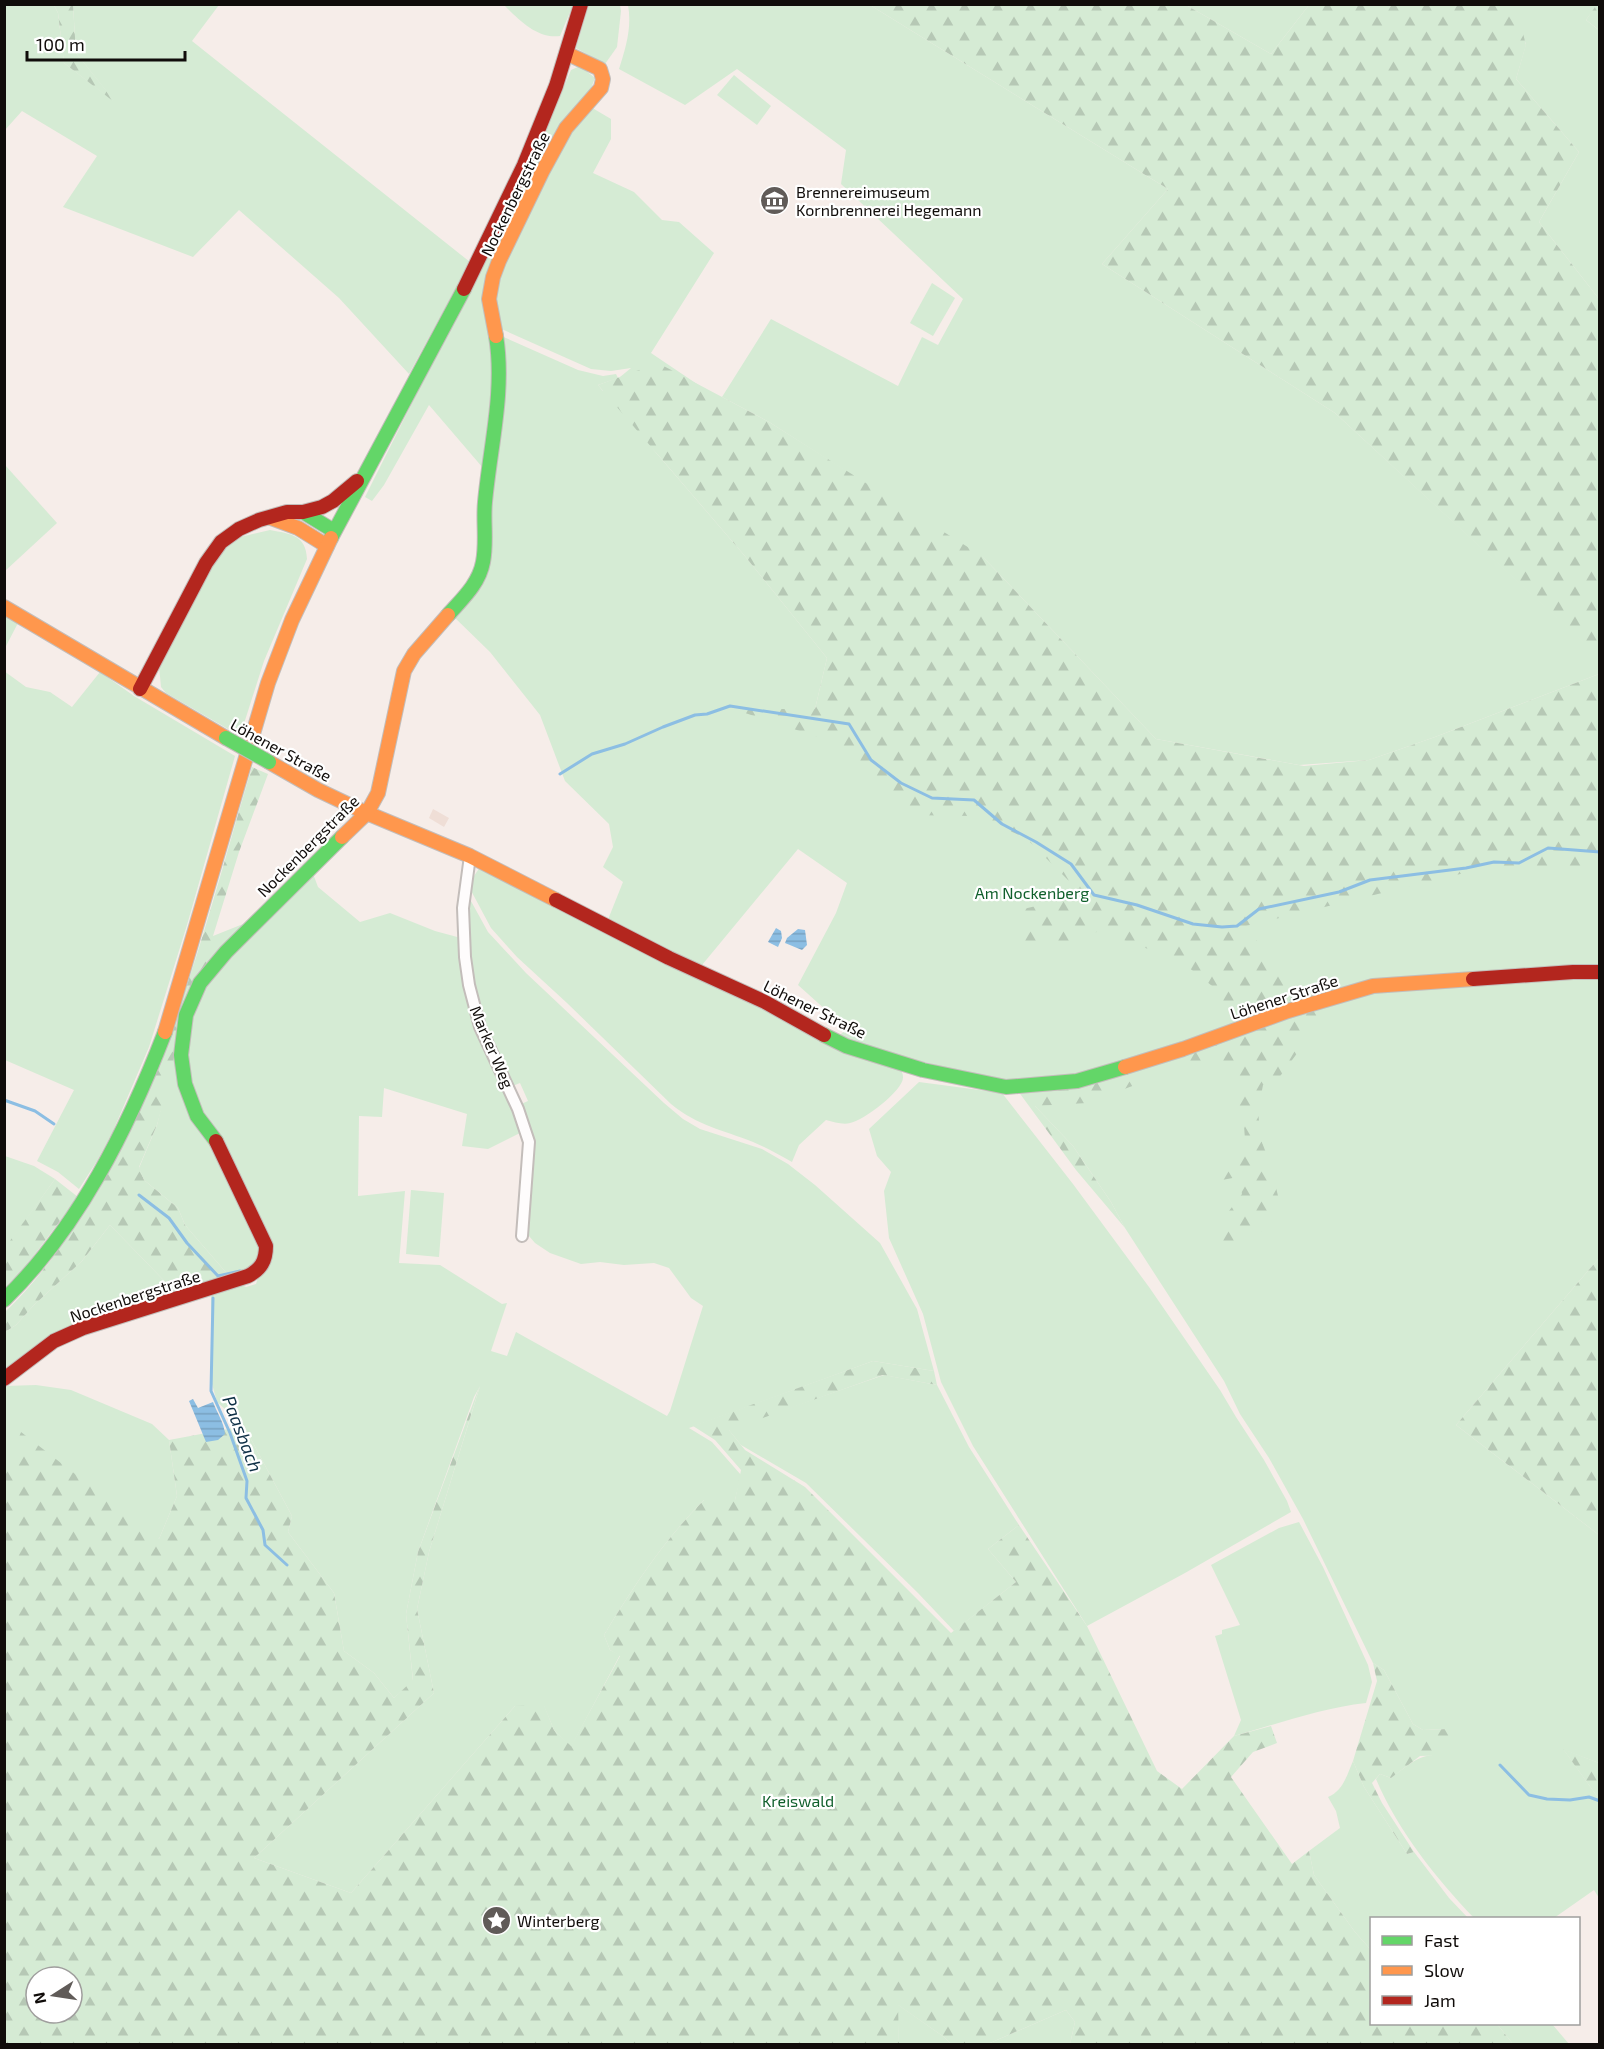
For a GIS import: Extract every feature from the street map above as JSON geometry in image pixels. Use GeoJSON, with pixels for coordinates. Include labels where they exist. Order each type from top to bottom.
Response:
{"type":"FeatureCollection","features":[{"type":"Feature","properties":{"kind":"street","name":"Nockenbergstraße"},"geometry":{"type":"LineString","coordinates":[[4,1300],[29,1277],[80,1206],[117,1140],[142,1086],[165,1030],[275,664],[291,624],[334,531],[436,346],[519,179],[568,54],[581,4]]}},
{"type":"Feature","properties":{"kind":"street","name":"Nockenbergstraße"},"geometry":{"type":"LineString","coordinates":[[4,1379],[54,1341],[83,1328],[240,1279],[255,1273],[265,1262],[267,1246],[216,1141],[197,1116],[185,1084],[181,1055],[186,1015],[200,982],[226,952],[367,813],[378,793],[404,671],[414,654],[472,586],[483,562],[485,503],[499,388],[498,350],[489,299],[494,277],[499,261],[566,128],[601,88],[603,79],[600,69],[568,54]]}},
{"type":"Feature","properties":{"kind":"street"},"geometry":{"type":"LineString","coordinates":[[140,689],[206,563],[221,542],[248,524],[287,512],[303,512],[333,501],[365,474]]}},
{"type":"Feature","properties":{"kind":"street"},"geometry":{"type":"LineString","coordinates":[[303,512],[334,531]]}},
{"type":"Feature","properties":{"kind":"street"},"geometry":{"type":"LineString","coordinates":[[271,518],[298,528],[327,546]]}},
{"type":"Feature","properties":{"kind":"street","name":"Löhener Straße"},"geometry":{"type":"LineString","coordinates":[[4,607],[140,689],[318,790],[470,856],[669,958],[765,1002],[803,1025],[846,1046],[923,1070],[1006,1087],[1077,1081],[1183,1049],[1288,1011],[1373,986],[1599,972]]}},
{"type":"Feature","properties":{"kind":"street","name":"Marker Weg"},"geometry":{"type":"LineString","coordinates":[[470,856],[463,908],[465,957],[471,995],[480,1027],[518,1108],[530,1149],[522,1236]]}},
{"type":"Feature","properties":{"kind":"shaded area"},"geometry":{"type":"Polygon","coordinates":[[[433,809],[449,818],[444,827],[429,818],[433,809]]]}},
{"type":"Feature","properties":{"kind":"green space"},"geometry":{"type":"Polygon","coordinates":[[[1597,4],[1599,5],[1599,30],[1586,20],[1597,4]]]}},
{"type":"Feature","properties":{"kind":"green space"},"geometry":{"type":"Polygon","coordinates":[[[5,5],[54,5],[58,13],[64,63],[115,102],[76,53],[73,5],[219,5],[192,41],[470,262],[409,374],[339,298],[239,210],[193,257],[63,207],[97,156],[22,111],[5,130],[5,5]]]}},
{"type":"Feature","properties":{"kind":"green space"},"geometry":{"type":"Polygon","coordinates":[[[54,5],[73,5],[76,53],[118,105],[64,63],[58,13],[54,5]]]}},
{"type":"Feature","properties":{"kind":"green space"},"geometry":{"type":"Polygon","coordinates":[[[504,5],[573,5],[560,36],[552,36],[544,35],[529,27],[504,5]]]}},
{"type":"Feature","properties":{"kind":"green space"},"geometry":{"type":"Polygon","coordinates":[[[589,5],[620,5],[617,47],[605,64],[576,48],[589,5]]]}},
{"type":"Feature","properties":{"kind":"green space"},"geometry":{"type":"Polygon","coordinates":[[[628,5],[870,5],[1168,189],[1102,264],[1335,413],[1600,657],[1599,674],[1369,760],[1299,765],[1156,739],[982,556],[1142,748],[1285,773],[1599,751],[1599,968],[1442,977],[1233,1024],[1083,1075],[1006,1083],[835,1039],[847,1029],[798,985],[836,913],[847,883],[798,849],[702,965],[607,922],[623,882],[603,867],[613,847],[609,824],[565,781],[540,715],[490,652],[452,615],[475,590],[499,335],[578,370],[603,376],[616,374],[618,378],[598,385],[603,391],[631,368],[611,371],[591,369],[497,327],[493,298],[497,276],[545,173],[589,106],[611,119],[611,139],[593,173],[634,192],[662,220],[679,222],[714,253],[651,353],[835,477],[863,482],[769,422],[722,397],[771,319],[898,386],[922,337],[938,345],[963,299],[841,184],[846,150],[737,69],[685,105],[619,69],[628,37],[628,5]],[[652,448],[744,555],[827,658],[815,709],[799,710],[829,714],[849,700],[808,610],[652,448]]]}},
{"type":"Feature","properties":{"kind":"green space"},"geometry":{"type":"Polygon","coordinates":[[[870,5],[1186,5],[1271,54],[1309,5],[1510,5],[1519,18],[1526,45],[1516,79],[1579,152],[1539,222],[1599,299],[1599,657],[1335,413],[1102,264],[1168,189],[870,5]]]}},
{"type":"Feature","properties":{"kind":"green space"},"geometry":{"type":"Polygon","coordinates":[[[1186,5],[1309,5],[1271,54],[1186,5]]]}},
{"type":"Feature","properties":{"kind":"green space"},"geometry":{"type":"Polygon","coordinates":[[[1510,5],[1597,5],[1586,20],[1600,31],[1599,299],[1539,222],[1579,152],[1516,79],[1526,44],[1510,5]]]}},
{"type":"Feature","properties":{"kind":"green space"},"geometry":{"type":"Polygon","coordinates":[[[580,66],[595,78],[591,88],[563,125],[489,271],[493,368],[483,468],[429,405],[384,485],[372,501],[365,497],[534,159],[571,70],[580,66]]]}},
{"type":"Feature","properties":{"kind":"green space"},"geometry":{"type":"Polygon","coordinates":[[[734,75],[771,106],[757,125],[717,95],[734,75]]]}},
{"type":"Feature","properties":{"kind":"green space"},"geometry":{"type":"Polygon","coordinates":[[[932,283],[955,298],[933,336],[910,323],[932,283]]]}},
{"type":"Feature","properties":{"kind":"green space","name":"Am Nockenberg"},"geometry":{"type":"Polygon","coordinates":[[[658,363],[769,422],[982,556],[1156,739],[1304,766],[1369,760],[1599,674],[1599,870],[1489,867],[1246,926],[1301,1001],[1234,1025],[1216,989],[1179,960],[1098,931],[1071,948],[1023,943],[1019,910],[1083,895],[1026,838],[975,816],[905,815],[836,743],[733,709],[815,709],[827,658],[744,555],[598,385],[658,363]]]}},
{"type":"Feature","properties":{"kind":"green space"},"geometry":{"type":"Polygon","coordinates":[[[5,465],[57,523],[4,571],[5,465]]]}},
{"type":"Feature","properties":{"kind":"green space"},"geometry":{"type":"Polygon","coordinates":[[[270,530],[291,535],[300,540],[304,545],[307,559],[264,661],[240,736],[166,693],[161,687],[159,666],[220,554],[236,538],[270,530]]]}},
{"type":"Feature","properties":{"kind":"green space"},"geometry":{"type":"Polygon","coordinates":[[[5,616],[18,623],[5,648],[5,616]]]}},
{"type":"Feature","properties":{"kind":"green space"},"geometry":{"type":"Polygon","coordinates":[[[4,671],[26,687],[50,692],[72,707],[100,672],[134,696],[235,756],[187,925],[149,1047],[113,1131],[79,1189],[58,1172],[37,1161],[74,1090],[5,1060],[4,671]]]}},
{"type":"Feature","properties":{"kind":"green space"},"geometry":{"type":"Polygon","coordinates":[[[252,767],[268,774],[239,852],[213,936],[243,924],[182,1019],[157,1125],[139,1167],[144,1180],[178,1208],[185,1225],[230,1277],[176,1293],[110,1225],[82,1261],[34,1305],[16,1325],[5,1332],[5,1312],[52,1258],[100,1186],[130,1130],[156,1072],[198,951],[252,767]]]}},
{"type":"Feature","properties":{"kind":"green space"},"geometry":{"type":"Polygon","coordinates":[[[480,867],[900,1067],[903,1076],[902,1083],[882,1104],[856,1121],[844,1124],[826,1120],[799,1145],[792,1162],[753,1142],[691,1118],[671,1104],[517,957],[491,928],[468,885],[480,867]]]}},
{"type":"Feature","properties":{"kind":"green space"},"geometry":{"type":"Polygon","coordinates":[[[312,871],[318,887],[360,922],[390,913],[435,931],[461,938],[466,985],[473,1015],[524,1131],[488,1149],[462,1146],[467,1114],[384,1088],[382,1117],[359,1116],[358,1196],[405,1191],[399,1263],[440,1265],[502,1304],[507,1303],[491,1351],[507,1356],[516,1332],[667,1416],[703,1306],[691,1298],[669,1268],[654,1263],[581,1264],[550,1253],[529,1236],[525,1215],[532,1145],[519,1105],[528,1101],[520,1083],[510,1087],[480,1019],[467,956],[466,892],[488,932],[526,973],[664,1103],[683,1119],[700,1129],[762,1149],[788,1164],[880,1243],[917,1309],[934,1371],[873,1361],[689,1428],[712,1442],[741,1475],[735,1500],[704,1500],[662,1548],[638,1582],[604,1635],[610,1650],[620,1655],[571,1747],[554,1730],[544,1706],[515,1706],[351,1893],[254,1858],[434,1693],[417,1609],[429,1552],[480,1386],[418,1552],[406,1614],[413,1681],[394,1698],[374,1673],[344,1651],[334,1593],[288,1532],[292,1516],[244,1426],[217,1402],[212,1384],[211,1295],[239,1284],[246,1287],[256,1284],[270,1253],[267,1235],[219,1139],[198,1112],[188,1083],[187,1034],[190,1015],[203,984],[228,953],[312,871]]]}},
{"type":"Feature","properties":{"kind":"green space"},"geometry":{"type":"Polygon","coordinates":[[[1599,978],[1599,1258],[1456,1425],[1599,1535],[1599,1763],[1564,1750],[1599,1799],[1599,1898],[1594,1890],[1555,1917],[1473,1917],[1419,1853],[1395,1817],[1376,1779],[1380,1774],[1391,1778],[1421,1758],[1444,1755],[1447,1729],[1423,1730],[1413,1724],[1384,1670],[1373,1663],[1303,1519],[1269,1458],[1240,1414],[1224,1381],[1073,1146],[1034,1105],[1059,1104],[1049,1094],[1375,989],[1599,978]]]}},
{"type":"Feature","properties":{"kind":"green space"},"geometry":{"type":"Polygon","coordinates":[[[1314,1009],[1324,1017],[1278,1079],[1263,1085],[1258,1111],[1261,1140],[1270,1163],[1279,1200],[1266,1227],[1246,1245],[1223,1242],[1212,1233],[1242,1194],[1238,1177],[1211,1182],[1211,1173],[1231,1156],[1246,1155],[1244,1125],[1236,1106],[1242,1082],[1215,1065],[1169,1064],[1164,1059],[1314,1009]]]}},
{"type":"Feature","properties":{"kind":"green space"},"geometry":{"type":"Polygon","coordinates":[[[175,1050],[213,1143],[261,1242],[258,1265],[230,1277],[185,1225],[178,1208],[144,1180],[139,1168],[157,1125],[175,1050]]]}},
{"type":"Feature","properties":{"kind":"green space"},"geometry":{"type":"Polygon","coordinates":[[[1141,1067],[1135,1085],[1087,1103],[1035,1106],[1073,1146],[1111,1202],[1125,1228],[1076,1170],[1018,1091],[1141,1067]]]}},
{"type":"Feature","properties":{"kind":"green space"},"geometry":{"type":"Polygon","coordinates":[[[919,1082],[1002,1093],[1149,1287],[1220,1390],[1264,1460],[1291,1512],[1087,1626],[973,1446],[941,1382],[923,1314],[889,1238],[884,1191],[891,1172],[877,1156],[869,1129],[919,1082]]]}},
{"type":"Feature","properties":{"kind":"green space"},"geometry":{"type":"Polygon","coordinates":[[[5,1156],[34,1166],[55,1179],[5,1249],[5,1156]]]}},
{"type":"Feature","properties":{"kind":"green space"},"geometry":{"type":"Polygon","coordinates":[[[55,1179],[78,1197],[23,1270],[5,1290],[4,1249],[55,1179]]]}},
{"type":"Feature","properties":{"kind":"green space"},"geometry":{"type":"Polygon","coordinates":[[[411,1190],[444,1193],[439,1257],[406,1254],[411,1190]]]}},
{"type":"Feature","properties":{"kind":"green space"},"geometry":{"type":"Polygon","coordinates":[[[110,1225],[176,1293],[89,1322],[5,1373],[5,1332],[16,1325],[34,1305],[82,1261],[110,1225]]]}},
{"type":"Feature","properties":{"kind":"green space"},"geometry":{"type":"Polygon","coordinates":[[[1599,1258],[1599,1535],[1456,1425],[1599,1258]]]}},
{"type":"Feature","properties":{"kind":"green space","name":"Kreiswald"},"geometry":{"type":"Polygon","coordinates":[[[873,1361],[934,1371],[937,1385],[883,1375],[729,1430],[745,1450],[805,1487],[951,1633],[1016,1582],[988,1549],[1019,1525],[1087,1626],[1157,1771],[1182,1789],[1234,1736],[1271,1726],[1277,1743],[1253,1752],[1231,1777],[1292,1864],[1309,1851],[1314,1875],[1370,1949],[1370,2025],[1498,2025],[1513,2044],[1070,2044],[1075,2022],[1066,2010],[990,2043],[992,2044],[951,2044],[898,2005],[899,2044],[5,2044],[4,1475],[21,1432],[159,1539],[177,1496],[169,1440],[244,1426],[292,1516],[288,1532],[334,1593],[344,1651],[374,1673],[394,1698],[413,1680],[406,1614],[418,1552],[482,1379],[429,1552],[417,1609],[434,1693],[254,1858],[351,1893],[515,1706],[544,1705],[554,1730],[571,1746],[620,1656],[610,1650],[604,1635],[662,1548],[689,1515],[704,1500],[735,1500],[741,1470],[715,1440],[693,1426],[873,1361]]]}},
{"type":"Feature","properties":{"kind":"green space"},"geometry":{"type":"Polygon","coordinates":[[[884,1375],[937,1385],[969,1447],[1019,1525],[988,1549],[1016,1582],[954,1631],[806,1483],[741,1445],[728,1429],[884,1375]]]}},
{"type":"Feature","properties":{"kind":"green space"},"geometry":{"type":"Polygon","coordinates":[[[36,1385],[71,1390],[152,1424],[169,1440],[177,1496],[159,1539],[5,1475],[5,1386],[36,1385]]]}},
{"type":"Feature","properties":{"kind":"green space"},"geometry":{"type":"Polygon","coordinates":[[[1299,1522],[1323,1567],[1368,1665],[1372,1682],[1366,1703],[1316,1712],[1234,1736],[1241,1720],[1215,1636],[1222,1634],[1222,1630],[1240,1625],[1211,1565],[1279,1528],[1299,1522]]]}},
{"type":"Feature","properties":{"kind":"green space"},"geometry":{"type":"Polygon","coordinates":[[[1373,1663],[1384,1670],[1413,1724],[1423,1730],[1447,1729],[1454,1741],[1450,1755],[1420,1756],[1391,1778],[1380,1774],[1372,1783],[1382,1803],[1414,1852],[1407,1854],[1364,1787],[1353,1761],[1377,1681],[1373,1663]]]}},
{"type":"Feature","properties":{"kind":"green space"},"geometry":{"type":"Polygon","coordinates":[[[1563,1749],[1599,1763],[1599,1799],[1563,1749]]]}},
{"type":"Feature","properties":{"kind":"green space"},"geometry":{"type":"Polygon","coordinates":[[[1353,1761],[1364,1787],[1407,1854],[1414,1852],[1449,1898],[1467,1917],[1370,1917],[1370,1949],[1355,1932],[1314,1875],[1309,1851],[1340,1828],[1336,1811],[1328,1797],[1341,1787],[1353,1761]]]}},
{"type":"Feature","properties":{"kind":"green space"},"geometry":{"type":"Polygon","coordinates":[[[897,2004],[944,2037],[951,2044],[899,2044],[897,2004]]]}},
{"type":"Feature","properties":{"kind":"green space"},"geometry":{"type":"Polygon","coordinates":[[[1066,2010],[1075,2022],[1070,2044],[990,2043],[1066,2010]]]}},
{"type":"Feature","properties":{"kind":"green space"},"geometry":{"type":"Polygon","coordinates":[[[1498,2025],[1553,2025],[1569,2044],[1513,2044],[1498,2025]]]}},
{"type":"Feature","properties":{"kind":"water"},"geometry":{"type":"Polygon","coordinates":[[[776,928],[781,931],[782,938],[778,947],[768,942],[776,928]]]}},
{"type":"Feature","properties":{"kind":"water"},"geometry":{"type":"Polygon","coordinates":[[[798,929],[805,930],[807,945],[802,950],[785,943],[787,938],[798,929]]]}},
{"type":"Feature","properties":{"kind":"water"},"geometry":{"type":"Polygon","coordinates":[[[193,1399],[198,1408],[213,1402],[225,1434],[218,1440],[206,1442],[189,1401],[193,1399]]]}},
{"type":"Feature","properties":{"kind":"waterway"},"geometry":{"type":"LineString","coordinates":[[560,774],[592,754],[625,744],[695,715],[707,714],[730,706],[849,724],[871,760],[901,783],[932,798],[974,800],[1002,824],[1071,864],[1094,895],[1137,905],[1193,924],[1222,927],[1237,926],[1259,909],[1339,892],[1370,880],[1466,868],[1494,862],[1519,863],[1548,848],[1600,852]]}},
{"type":"Feature","properties":{"kind":"waterway","name":"Paasbach"},"geometry":{"type":"LineString","coordinates":[[4,1100],[35,1111],[54,1124]]}},
{"type":"Feature","properties":{"kind":"waterway","name":"Paasbach"},"geometry":{"type":"LineString","coordinates":[[139,1195],[169,1218],[187,1243],[218,1276],[240,1271]]}},
{"type":"Feature","properties":{"kind":"waterway","name":"Paasbach"},"geometry":{"type":"LineString","coordinates":[[213,1298],[211,1391],[230,1433],[247,1481],[246,1498],[263,1530],[265,1545],[287,1565]]}},
{"type":"Feature","properties":{"kind":"waterway"},"geometry":{"type":"LineString","coordinates":[[1500,1765],[1529,1795],[1570,1800],[1589,1797],[1600,1801]]}},
{"type":"Feature","properties":{"kind":"traffic: fast"},"geometry":{"type":"LineString","coordinates":[[331,538],[464,289]]}},
{"type":"Feature","properties":{"kind":"traffic: fast"},"geometry":{"type":"LineString","coordinates":[[448,615],[474,584],[483,562],[485,502],[498,398],[496,336]]}},
{"type":"Feature","properties":{"kind":"traffic: fast"},"geometry":{"type":"LineString","coordinates":[[303,512],[334,531]]}},
{"type":"Feature","properties":{"kind":"traffic: fast"},"geometry":{"type":"LineString","coordinates":[[226,738],[269,762]]}},
{"type":"Feature","properties":{"kind":"traffic: fast"},"geometry":{"type":"LineString","coordinates":[[216,1141],[197,1116],[185,1084],[181,1055],[186,1015],[200,983],[226,952],[342,837]]}},
{"type":"Feature","properties":{"kind":"traffic: fast"},"geometry":{"type":"LineString","coordinates":[[4,1300],[56,1241],[99,1175],[135,1104],[165,1032]]}},
{"type":"Feature","properties":{"kind":"traffic: fast"},"geometry":{"type":"LineString","coordinates":[[824,1035],[846,1046],[923,1070],[1006,1087],[1077,1081],[1125,1067]]}},
{"type":"Feature","properties":{"kind":"traffic: slow"},"geometry":{"type":"LineString","coordinates":[[496,336],[489,299],[499,261],[566,128],[601,88],[603,79],[600,69],[568,54]]}},
{"type":"Feature","properties":{"kind":"traffic: slow"},"geometry":{"type":"LineString","coordinates":[[271,518],[298,528],[327,546]]}},
{"type":"Feature","properties":{"kind":"traffic: slow"},"geometry":{"type":"LineString","coordinates":[[165,1032],[268,683],[292,620],[331,538]]}},
{"type":"Feature","properties":{"kind":"traffic: slow"},"geometry":{"type":"LineString","coordinates":[[4,607],[226,738]]}},
{"type":"Feature","properties":{"kind":"traffic: slow"},"geometry":{"type":"LineString","coordinates":[[342,837],[367,813],[378,793],[404,671],[414,654],[448,615]]}},
{"type":"Feature","properties":{"kind":"traffic: slow"},"geometry":{"type":"LineString","coordinates":[[269,762],[318,790],[470,856],[556,900]]}},
{"type":"Feature","properties":{"kind":"traffic: slow"},"geometry":{"type":"LineString","coordinates":[[1125,1067],[1183,1049],[1288,1011],[1373,986],[1473,979]]}},
{"type":"Feature","properties":{"kind":"traffic: jam"},"geometry":{"type":"LineString","coordinates":[[464,289],[524,165],[556,86],[581,4]]}},
{"type":"Feature","properties":{"kind":"traffic: jam"},"geometry":{"type":"LineString","coordinates":[[140,689],[206,563],[221,542],[239,529],[259,520],[287,512],[303,512],[322,507],[357,481]]}},
{"type":"Feature","properties":{"kind":"traffic: jam"},"geometry":{"type":"LineString","coordinates":[[556,900],[669,958],[765,1002],[824,1035]]}},
{"type":"Feature","properties":{"kind":"traffic: jam"},"geometry":{"type":"LineString","coordinates":[[1473,979],[1600,972]]}},
{"type":"Feature","properties":{"kind":"traffic: jam"},"geometry":{"type":"LineString","coordinates":[[4,1379],[54,1341],[83,1328],[248,1276],[259,1267],[264,1260],[266,1246],[216,1141]]}},
{"type":"Feature","properties":{"kind":"place","name":"Brennereimuseum Kornbrennerei Hegemann"},"geometry":{"type":"Point","coordinates":[775,201]}},
{"type":"Feature","properties":{"kind":"place","name":"Winterberg"},"geometry":{"type":"Point","coordinates":[496,1921]}}]}
